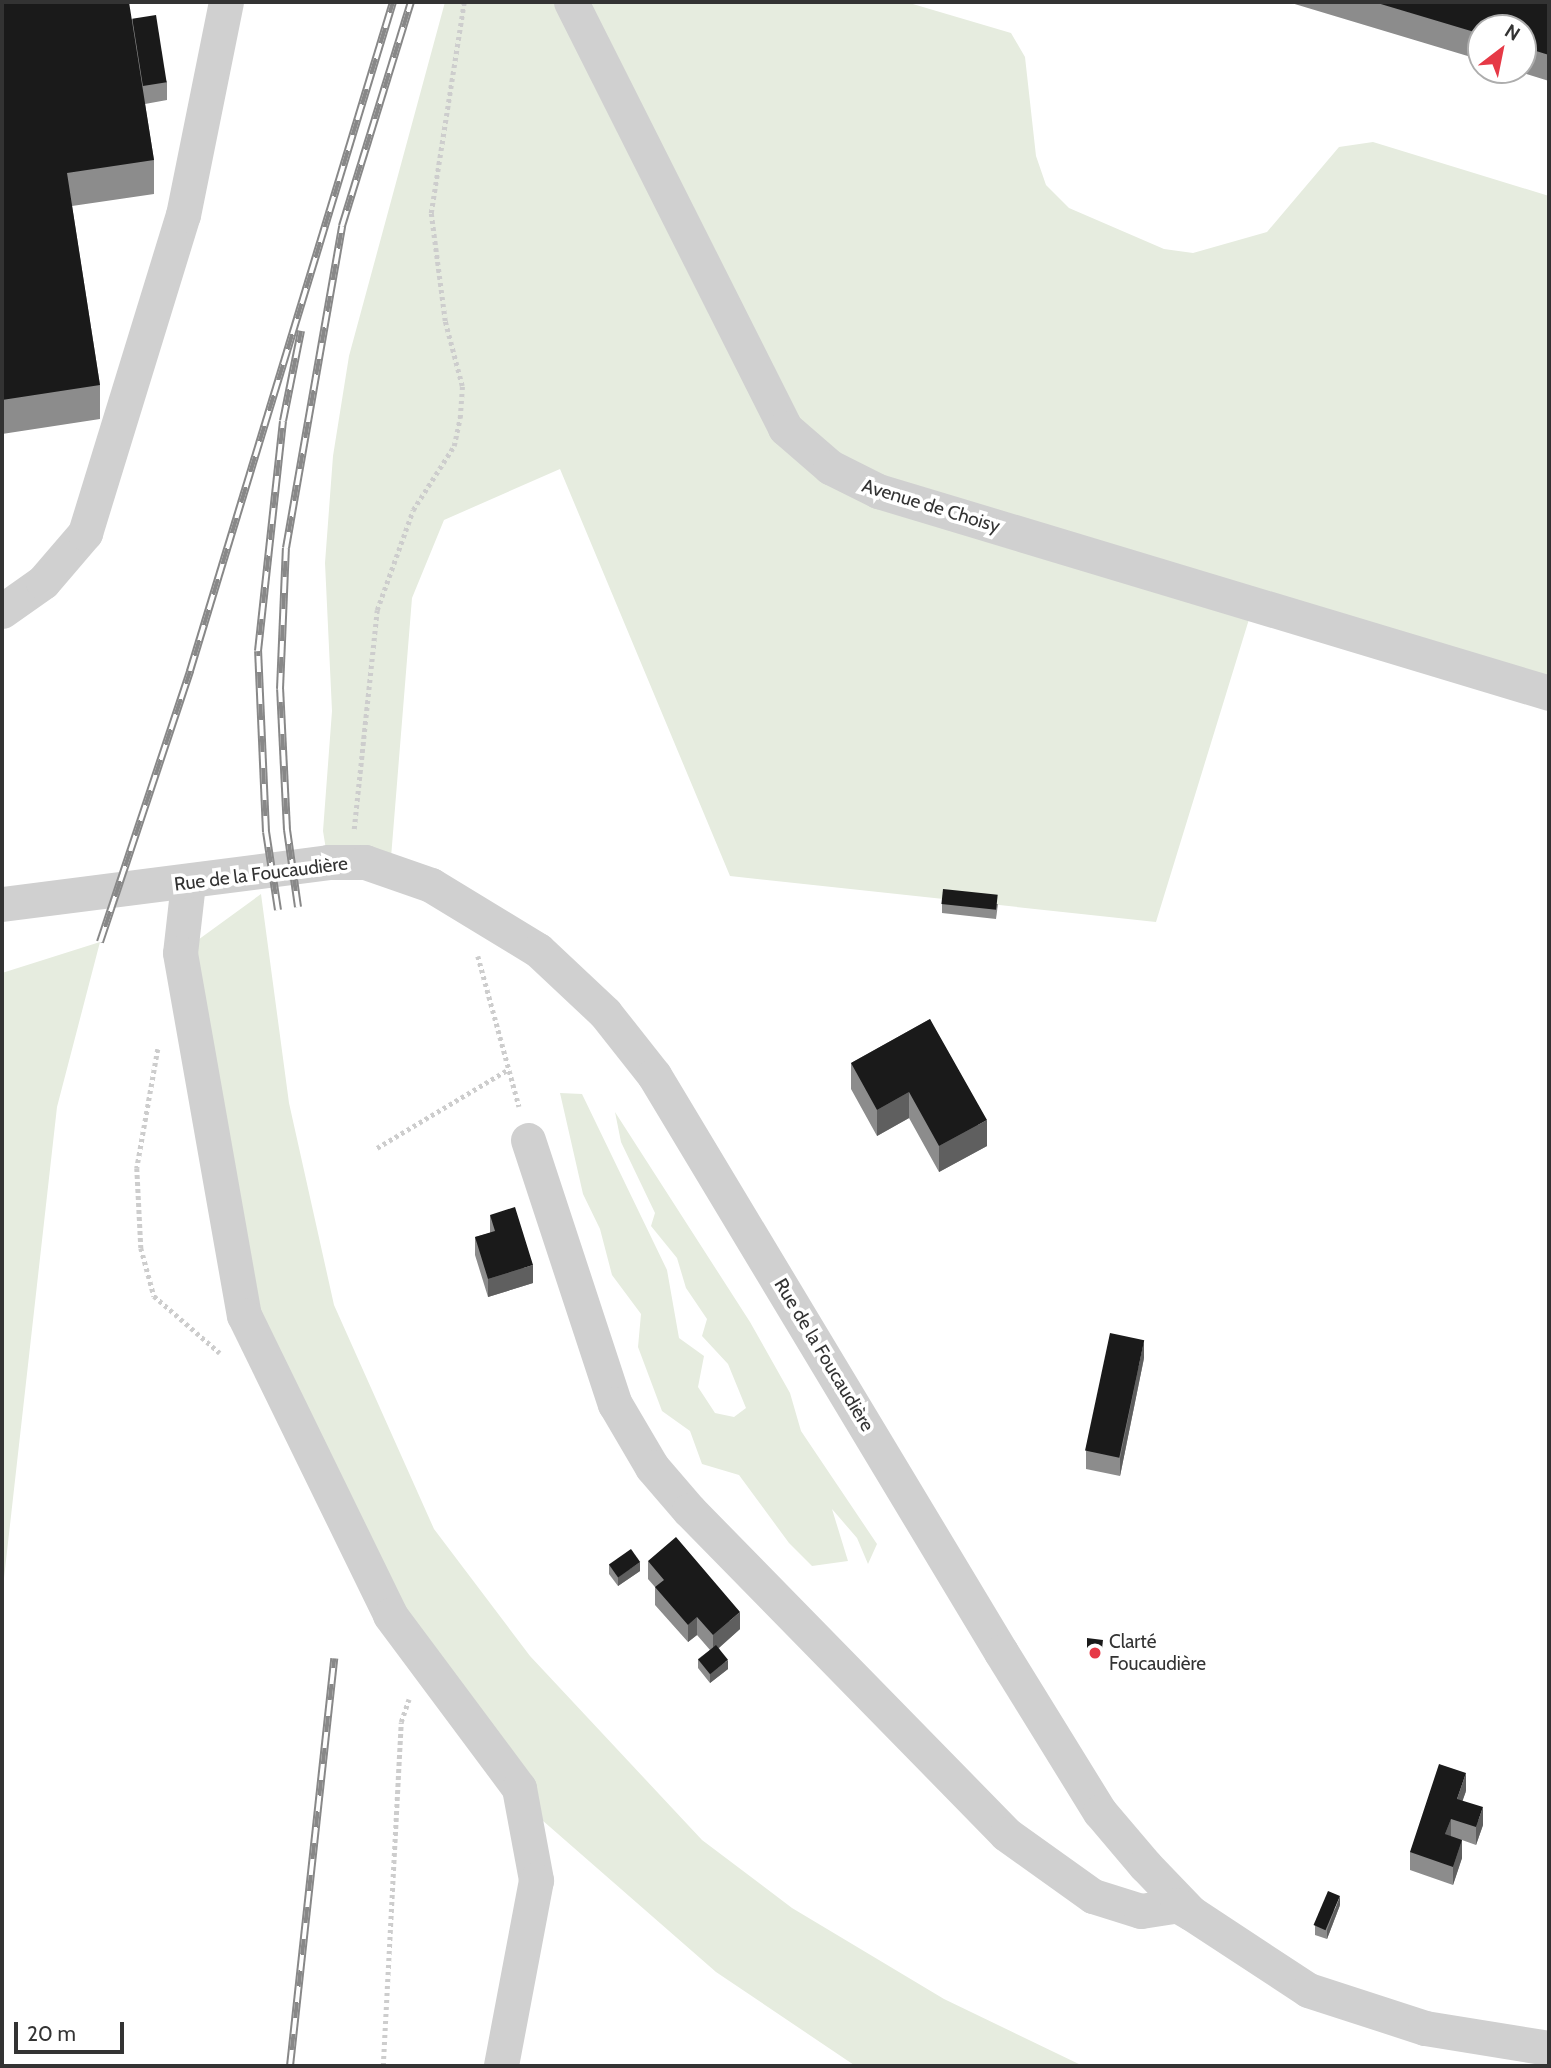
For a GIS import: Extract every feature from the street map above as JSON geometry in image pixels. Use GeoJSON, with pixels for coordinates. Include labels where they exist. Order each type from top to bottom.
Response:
{"type":"FeatureCollection","features":[{"type":"Feature","properties":{"kind":"street"},"geometry":{"type":"LineString","coordinates":[[2,611],[43,582],[85,533],[183,215],[226,2]]}},
{"type":"Feature","properties":{"kind":"street","name":"Avenue de Choisy"},"geometry":{"type":"LineString","coordinates":[[571,2],[785,428],[830,467],[878,491],[1549,693]]}},
{"type":"Feature","properties":{"kind":"street","name":"Rue de la Foucaudière"},"geometry":{"type":"LineString","coordinates":[[2,904],[351,862],[390,870],[462,900],[538,950],[572,978],[654,1075],[1100,1812],[1191,1913],[1282,1977],[1321,1995],[1426,2028],[1549,2048]]}},
{"type":"Feature","properties":{"kind":"street"},"geometry":{"type":"LineString","coordinates":[[188,883],[180,953],[244,1315],[390,1615],[519,1788],[536,1880],[501,2066]]}},
{"type":"Feature","properties":{"kind":"street"},"geometry":{"type":"LineString","coordinates":[[528,1140],[615,1404],[652,1467],[689,1510],[1006,1834],[1093,1896],[1141,1911],[1172,1905],[1191,1913]]}},
{"type":"Feature","properties":{"kind":"path"},"geometry":{"type":"LineString","coordinates":[[351,862],[377,610],[413,510],[454,446],[460,418],[462,387],[444,321],[431,213],[464,2]]}},
{"type":"Feature","properties":{"kind":"path"},"geometry":{"type":"LineString","coordinates":[[462,900],[528,1140]]}},
{"type":"Feature","properties":{"kind":"path"},"geometry":{"type":"LineString","coordinates":[[161,1038],[138,1168],[141,1248],[154,1296],[225,1357]]}},
{"type":"Feature","properties":{"kind":"path"},"geometry":{"type":"LineString","coordinates":[[377,1149],[509,1069]]}},
{"type":"Feature","properties":{"kind":"path"},"geometry":{"type":"LineString","coordinates":[[383,2066],[401,1722],[422,1658]]}},
{"type":"Feature","properties":{"kind":"shaded area"},"geometry":{"type":"Polygon","coordinates":[[[445,2],[906,2],[1011,33],[1025,57],[1036,156],[1046,185],[1069,208],[1164,249],[1193,253],[1267,232],[1339,147],[1373,142],[1549,196],[1549,693],[1254,603],[1156,922],[730,876],[560,469],[444,520],[412,598],[390,870],[328,862],[323,831],[332,711],[325,563],[333,456],[349,356],[445,2]]]}},
{"type":"Feature","properties":{"kind":"shaded area"},"geometry":{"type":"Polygon","coordinates":[[[261,894],[289,1103],[334,1305],[434,1529],[530,1656],[702,1840],[792,1908],[944,1999],[1083,2066],[854,2065],[716,1972],[542,1820],[390,1615],[244,1315],[180,953],[261,894]]]}},
{"type":"Feature","properties":{"kind":"shaded area"},"geometry":{"type":"Polygon","coordinates":[[[100,942],[57,1107],[2,1596],[2,973],[100,942]]]}},
{"type":"Feature","properties":{"kind":"shaded area"},"geometry":{"type":"Polygon","coordinates":[[[560,1093],[582,1094],[667,1270],[679,1338],[704,1356],[698,1387],[715,1413],[734,1417],[746,1408],[728,1364],[702,1336],[707,1319],[686,1288],[677,1258],[651,1226],[655,1213],[621,1142],[615,1112],[750,1322],[790,1393],[801,1431],[877,1544],[868,1564],[857,1538],[832,1509],[848,1561],[812,1566],[789,1543],[739,1475],[702,1464],[690,1431],[662,1411],[638,1347],[641,1314],[612,1275],[600,1229],[583,1194],[560,1093]]]}},
{"type":"Feature","properties":{"kind":"building"},"geometry":{"type":"Polygon","coordinates":[[[2,2],[129,2],[154,160],[67,173],[100,385],[2,400],[2,2]]]}},
{"type":"Feature","properties":{"kind":"building"},"geometry":{"type":"Polygon","coordinates":[[[1374,2],[1549,2],[1549,55],[1537,51],[1537,14],[1467,14],[1467,30],[1374,2]]]}},
{"type":"Feature","properties":{"kind":"building"},"geometry":{"type":"Polygon","coordinates":[[[156,15],[167,82],[143,86],[132,19],[156,15]]]}},
{"type":"Feature","properties":{"kind":"building"},"geometry":{"type":"Polygon","coordinates":[[[943,889],[998,895],[996,910],[941,904],[943,889]]]}},
{"type":"Feature","properties":{"kind":"building"},"geometry":{"type":"Polygon","coordinates":[[[930,1019],[987,1120],[939,1146],[909,1092],[877,1110],[851,1063],[930,1019]]]}},
{"type":"Feature","properties":{"kind":"building"},"geometry":{"type":"Polygon","coordinates":[[[515,1207],[533,1265],[488,1279],[475,1237],[495,1231],[490,1215],[515,1207]]]}},
{"type":"Feature","properties":{"kind":"building"},"geometry":{"type":"Polygon","coordinates":[[[1110,1333],[1144,1340],[1119,1458],[1085,1450],[1110,1333]]]}},
{"type":"Feature","properties":{"kind":"building"},"geometry":{"type":"Polygon","coordinates":[[[676,1537],[740,1612],[713,1635],[697,1617],[688,1625],[655,1587],[664,1580],[648,1561],[676,1537]]]}},
{"type":"Feature","properties":{"kind":"building"},"geometry":{"type":"Polygon","coordinates":[[[631,1549],[640,1562],[618,1578],[609,1564],[631,1549]]]}},
{"type":"Feature","properties":{"kind":"building"},"geometry":{"type":"Polygon","coordinates":[[[1087,1638],[1103,1640],[1102,1649],[1087,1648],[1087,1638]]]}},
{"type":"Feature","properties":{"kind":"building"},"geometry":{"type":"Polygon","coordinates":[[[716,1645],[728,1660],[710,1674],[698,1659],[716,1645]]]}},
{"type":"Feature","properties":{"kind":"building"},"geometry":{"type":"Polygon","coordinates":[[[1439,1764],[1466,1773],[1457,1799],[1483,1807],[1476,1827],[1451,1819],[1445,1834],[1462,1840],[1453,1867],[1410,1852],[1439,1764]]]}},
{"type":"Feature","properties":{"kind":"building"},"geometry":{"type":"Polygon","coordinates":[[[1328,1891],[1340,1896],[1326,1930],[1314,1925],[1328,1891]]]}},
{"type":"Feature","properties":{"kind":"railway"},"geometry":{"type":"LineString","coordinates":[[100,942],[190,671],[393,2]]}},
{"type":"Feature","properties":{"kind":"railway"},"geometry":{"type":"LineString","coordinates":[[298,907],[287,830],[280,689],[286,548],[342,226],[411,2]]}},
{"type":"Feature","properties":{"kind":"railway"},"geometry":{"type":"LineString","coordinates":[[278,910],[266,832],[258,651],[283,421],[301,331]]}},
{"type":"Feature","properties":{"kind":"railway"},"geometry":{"type":"LineString","coordinates":[[290,2066],[334,1658]]}},
{"type":"Feature","properties":{"kind":"place","name":"Clarté Foucaudière"},"geometry":{"type":"Point","coordinates":[1095,1653]}}]}
